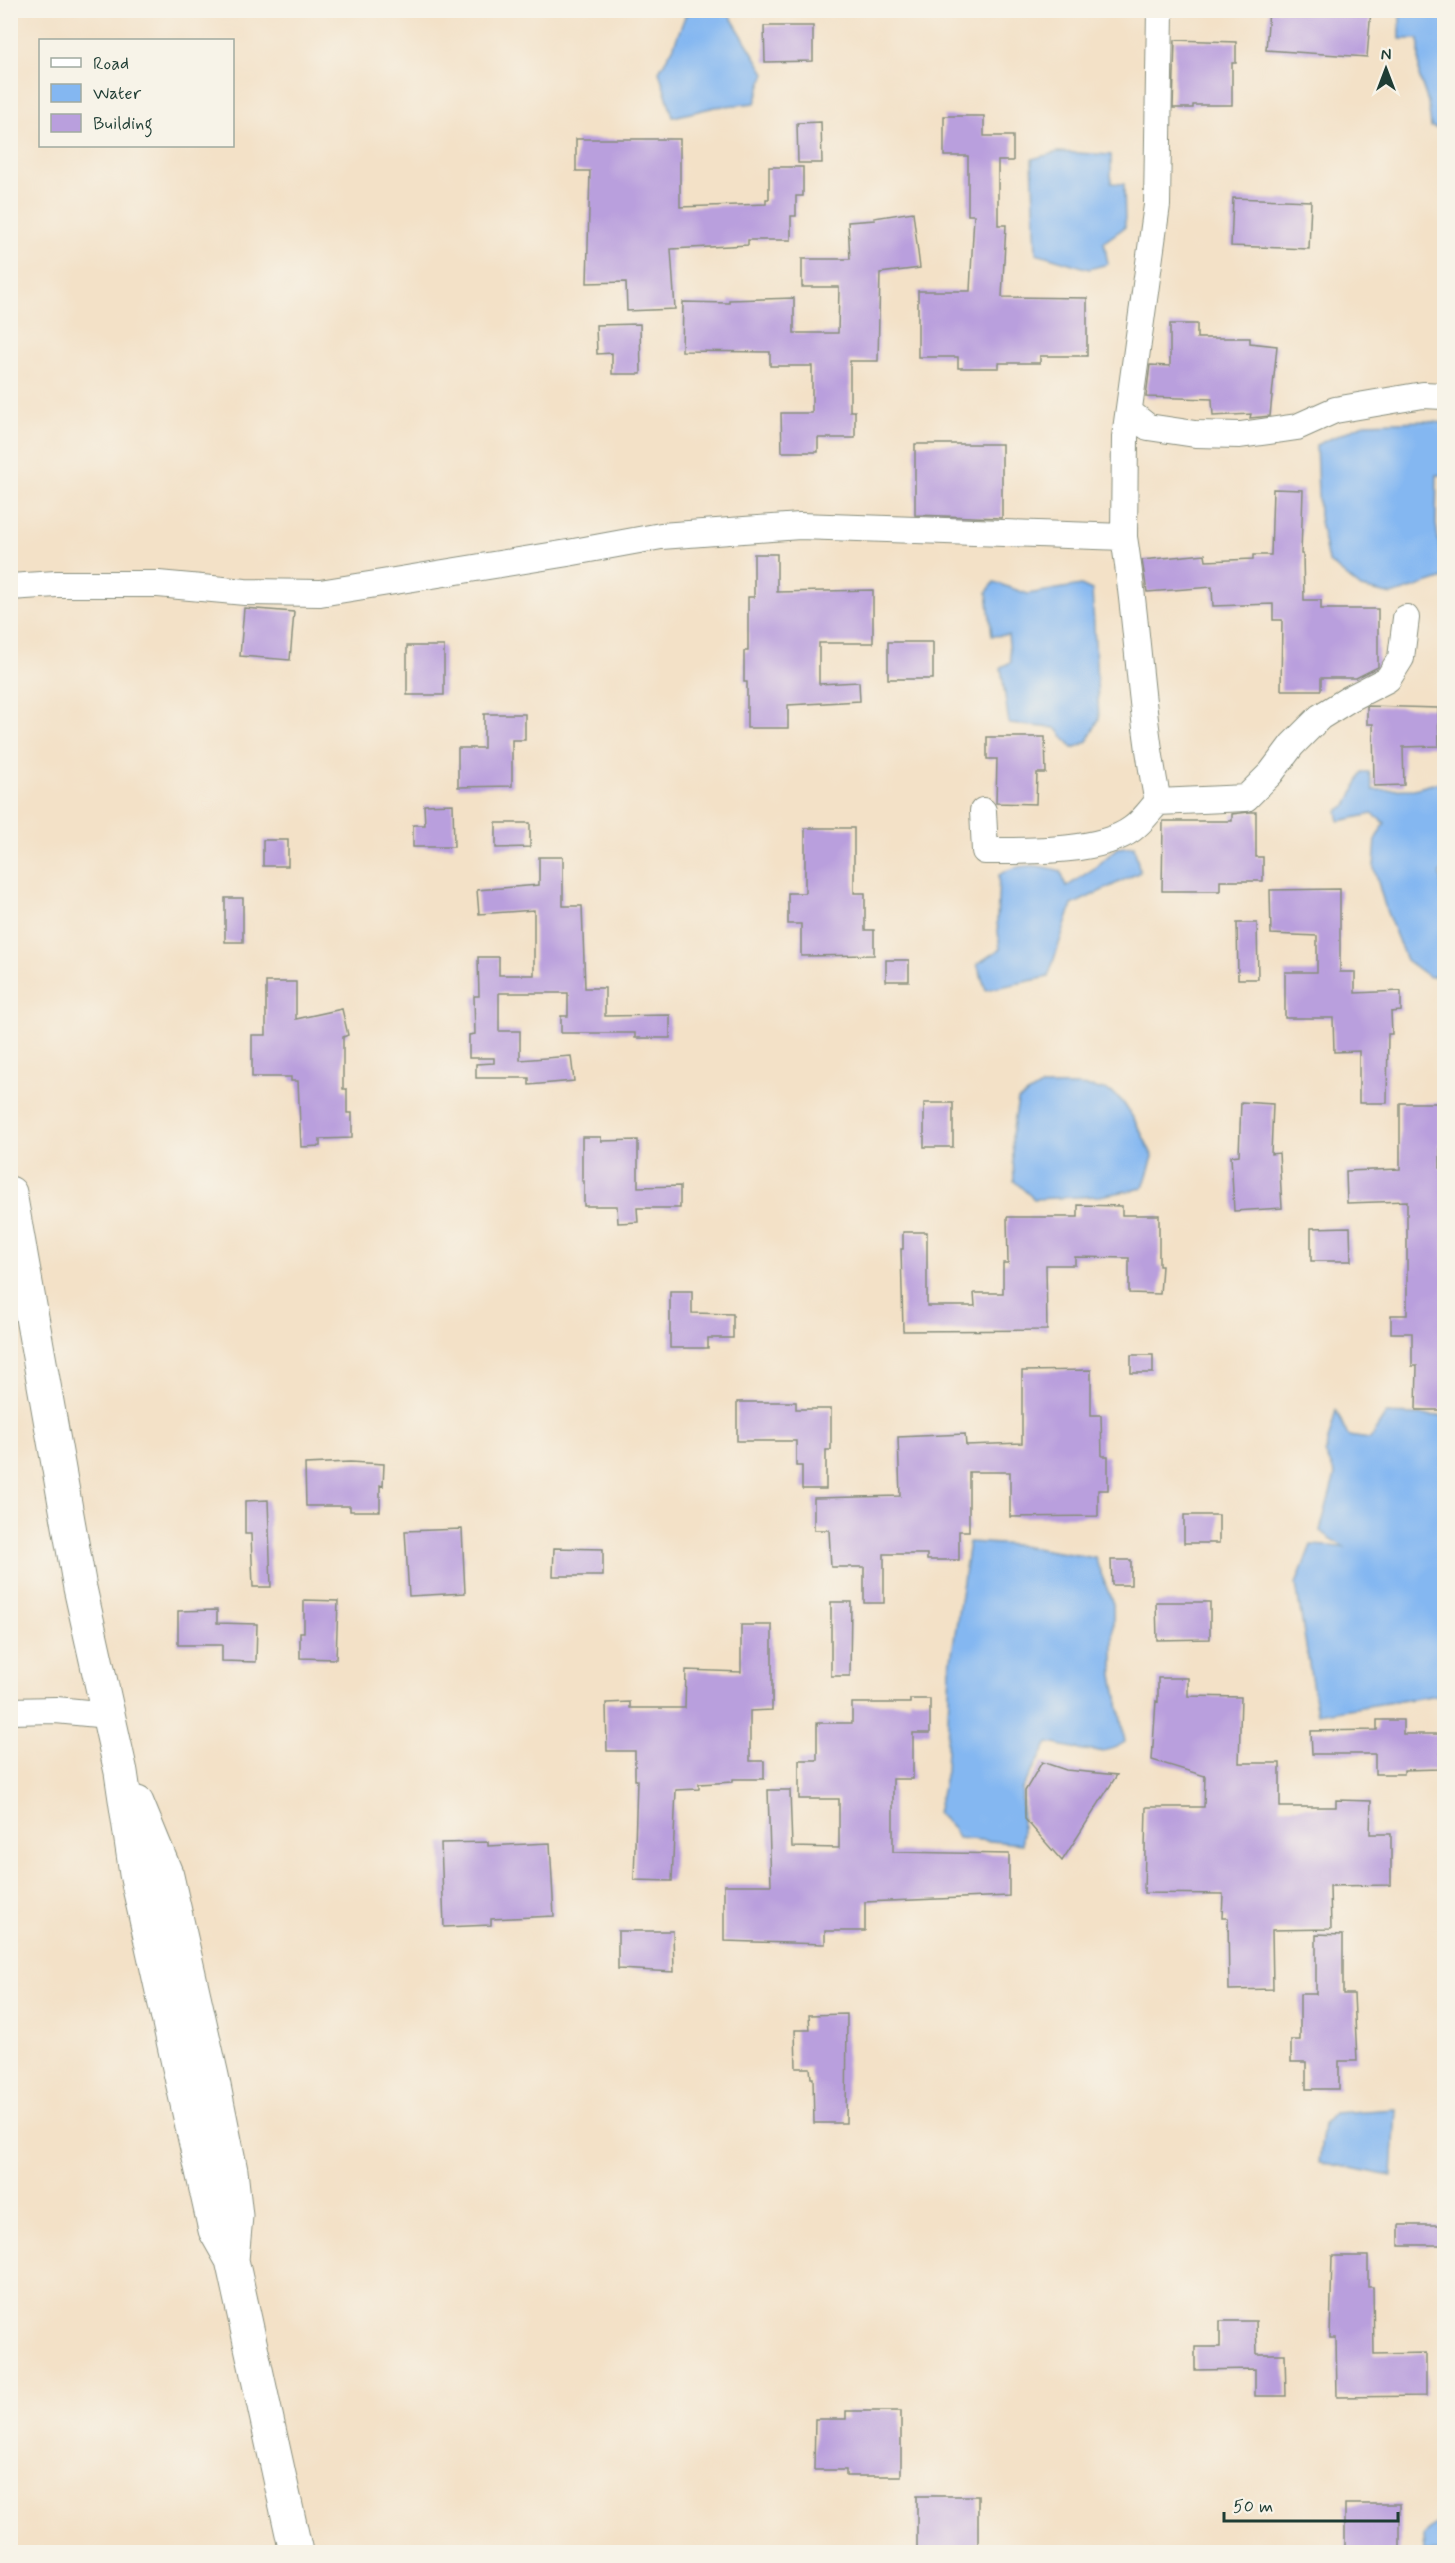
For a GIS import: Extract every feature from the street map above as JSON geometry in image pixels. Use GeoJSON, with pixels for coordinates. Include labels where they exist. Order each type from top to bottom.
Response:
{"type":"FeatureCollection","features":[{"type":"Feature","properties":{"kind":"main road"},"geometry":{"type":"LineString","coordinates":[[10,1193],[80,1588],[121,1772],[144,1816],[167,1876],[212,2076],[231,2171],[237,2216],[232,2260],[296,2553]]}},
{"type":"Feature","properties":{"kind":"street"},"geometry":{"type":"LineString","coordinates":[[1158,802],[1141,696],[1131,583],[1124,537],[1125,437],[1157,205],[1160,10]]}},
{"type":"Feature","properties":{"kind":"street"},"geometry":{"type":"LineString","coordinates":[[1129,412],[1148,427],[1195,434],[1240,435],[1297,427],[1335,410],[1423,395],[1444,396]]}},
{"type":"Feature","properties":{"kind":"street"},"geometry":{"type":"LineString","coordinates":[[10,587],[56,584],[158,584],[245,592],[320,593],[661,536],[800,526],[1124,537]]}},
{"type":"Feature","properties":{"kind":"street"},"geometry":{"type":"LineString","coordinates":[[983,811],[985,851],[1019,851],[1104,844],[1133,829],[1158,802],[1246,798],[1320,717],[1349,699],[1388,680],[1401,657],[1406,618]]}},
{"type":"Feature","properties":{"kind":"street"},"geometry":{"type":"LineString","coordinates":[[10,1711],[56,1710],[108,1715]]}},
{"type":"Feature","properties":{"kind":"water"},"geometry":{"type":"Polygon","coordinates":[[[698,11],[727,11],[765,73],[755,103],[715,107],[673,117],[659,71],[673,48],[686,14],[698,11]]]}},
{"type":"Feature","properties":{"kind":"water"},"geometry":{"type":"Polygon","coordinates":[[[1400,11],[1444,11],[1444,130],[1431,127],[1428,102],[1419,76],[1419,39],[1400,39],[1400,11]]]}},
{"type":"Feature","properties":{"kind":"water"},"geometry":{"type":"Polygon","coordinates":[[[1058,152],[1111,155],[1111,183],[1124,184],[1125,227],[1104,242],[1108,264],[1089,269],[1036,253],[1032,159],[1058,152]]]}},
{"type":"Feature","properties":{"kind":"water"},"geometry":{"type":"Polygon","coordinates":[[[1424,421],[1444,423],[1444,475],[1437,475],[1436,524],[1444,578],[1392,595],[1361,588],[1328,561],[1319,516],[1316,445],[1366,423],[1424,421]]]}},
{"type":"Feature","properties":{"kind":"water"},"geometry":{"type":"Polygon","coordinates":[[[994,582],[1028,594],[1081,585],[1092,590],[1099,719],[1087,742],[1073,748],[1056,728],[1009,724],[1001,667],[1011,662],[1008,635],[992,636],[987,592],[994,582]]]}},
{"type":"Feature","properties":{"kind":"water"},"geometry":{"type":"Polygon","coordinates":[[[1362,772],[1369,772],[1373,790],[1414,789],[1444,781],[1444,870],[1440,873],[1444,905],[1444,975],[1429,977],[1406,960],[1386,910],[1374,868],[1376,838],[1385,823],[1372,814],[1339,821],[1337,811],[1348,804],[1362,772]]]}},
{"type":"Feature","properties":{"kind":"water"},"geometry":{"type":"Polygon","coordinates":[[[1134,846],[1140,872],[1072,905],[1048,977],[986,990],[977,964],[1000,949],[997,922],[999,875],[1021,866],[1045,867],[1061,871],[1066,887],[1096,867],[1117,848],[1134,846]]]}},
{"type":"Feature","properties":{"kind":"water"},"geometry":{"type":"Polygon","coordinates":[[[1041,1086],[1079,1086],[1107,1091],[1119,1098],[1136,1123],[1153,1157],[1143,1188],[1100,1196],[1034,1199],[1014,1181],[1012,1134],[1018,1100],[1041,1086]]]}},
{"type":"Feature","properties":{"kind":"water"},"geometry":{"type":"Polygon","coordinates":[[[1336,1410],[1348,1436],[1370,1439],[1386,1414],[1444,1416],[1442,1489],[1444,1490],[1444,1694],[1317,1714],[1296,1584],[1311,1545],[1344,1547],[1320,1531],[1335,1475],[1325,1453],[1336,1410]]]}},
{"type":"Feature","properties":{"kind":"water"},"geometry":{"type":"Polygon","coordinates":[[[969,1542],[1016,1545],[1095,1558],[1113,1604],[1113,1675],[1125,1742],[1106,1750],[1097,1751],[1048,1743],[1022,1789],[1022,1844],[958,1838],[953,1828],[937,1813],[946,1772],[950,1666],[969,1542]]]}},
{"type":"Feature","properties":{"kind":"water"},"geometry":{"type":"Polygon","coordinates":[[[1396,2109],[1392,2176],[1319,2162],[1324,2124],[1334,2113],[1396,2109]]]}},
{"type":"Feature","properties":{"kind":"water"},"geometry":{"type":"Polygon","coordinates":[[[1444,2521],[1444,2552],[1424,2552],[1423,2536],[1438,2523],[1444,2521]]]}},
{"type":"Feature","properties":{"kind":"building"},"geometry":{"type":"Polygon","coordinates":[[[1269,10],[1371,10],[1367,57],[1266,50],[1269,10]]]}},
{"type":"Feature","properties":{"kind":"building"},"geometry":{"type":"Polygon","coordinates":[[[764,26],[813,26],[813,61],[765,62],[764,26]]]}},
{"type":"Feature","properties":{"kind":"building"},"geometry":{"type":"Polygon","coordinates":[[[1175,40],[1236,42],[1236,63],[1232,63],[1232,105],[1193,105],[1193,108],[1173,108],[1175,40]]]}},
{"type":"Feature","properties":{"kind":"building"},"geometry":{"type":"Polygon","coordinates":[[[944,116],[984,116],[984,136],[1013,136],[1013,161],[998,161],[998,225],[1006,225],[1002,297],[1087,298],[1087,356],[1040,356],[1040,363],[999,363],[999,368],[958,368],[958,357],[918,357],[918,291],[970,291],[974,215],[968,215],[968,156],[944,156],[944,116]]]}},
{"type":"Feature","properties":{"kind":"building"},"geometry":{"type":"Polygon","coordinates":[[[821,122],[822,163],[798,163],[797,123],[821,122]]]}},
{"type":"Feature","properties":{"kind":"building"},"geometry":{"type":"Polygon","coordinates":[[[576,139],[680,139],[680,207],[766,204],[766,199],[769,199],[769,167],[803,167],[803,196],[796,196],[796,216],[791,216],[791,240],[748,240],[748,245],[671,249],[675,309],[627,311],[626,282],[587,283],[590,171],[576,171],[576,139]]]}},
{"type":"Feature","properties":{"kind":"building"},"geometry":{"type":"Polygon","coordinates":[[[1233,198],[1311,201],[1309,249],[1231,246],[1233,198]]]}},
{"type":"Feature","properties":{"kind":"building"},"geometry":{"type":"Polygon","coordinates":[[[913,212],[920,268],[880,273],[878,361],[850,361],[850,411],[855,411],[855,438],[818,438],[818,452],[782,452],[781,413],[812,413],[812,366],[770,366],[770,352],[682,351],[683,302],[729,303],[729,300],[794,298],[794,333],[838,333],[839,287],[802,287],[802,259],[850,259],[848,222],[875,220],[874,218],[913,212]]]}},
{"type":"Feature","properties":{"kind":"building"},"geometry":{"type":"Polygon","coordinates":[[[640,324],[641,374],[612,374],[612,353],[597,354],[596,325],[640,324]]]}},
{"type":"Feature","properties":{"kind":"building"},"geometry":{"type":"Polygon","coordinates":[[[1170,324],[1197,324],[1197,338],[1250,338],[1250,343],[1277,346],[1270,416],[1250,418],[1251,414],[1213,416],[1212,399],[1146,397],[1150,365],[1170,366],[1170,324]]]}},
{"type":"Feature","properties":{"kind":"building"},"geometry":{"type":"Polygon","coordinates":[[[915,444],[1002,444],[1002,518],[915,515],[915,444]]]}},
{"type":"Feature","properties":{"kind":"building"},"geometry":{"type":"Polygon","coordinates":[[[1273,489],[1303,490],[1301,554],[1303,554],[1304,600],[1321,600],[1321,609],[1378,609],[1378,667],[1356,678],[1321,678],[1321,690],[1281,690],[1282,620],[1273,620],[1273,604],[1213,606],[1212,587],[1147,592],[1142,560],[1205,554],[1206,561],[1253,559],[1253,555],[1271,555],[1273,489]]]}},
{"type":"Feature","properties":{"kind":"building"},"geometry":{"type":"Polygon","coordinates":[[[754,554],[777,554],[777,592],[873,590],[873,643],[819,643],[819,684],[859,682],[860,701],[788,705],[788,728],[747,728],[744,651],[748,651],[748,597],[754,597],[754,554]]]}},
{"type":"Feature","properties":{"kind":"building"},"geometry":{"type":"Polygon","coordinates":[[[244,608],[294,612],[290,660],[240,656],[244,608]]]}},
{"type":"Feature","properties":{"kind":"building"},"geometry":{"type":"Polygon","coordinates":[[[888,642],[933,642],[933,679],[888,679],[888,642]]]}},
{"type":"Feature","properties":{"kind":"building"},"geometry":{"type":"Polygon","coordinates":[[[407,646],[444,646],[444,695],[407,695],[407,646]]]}},
{"type":"Feature","properties":{"kind":"building"},"geometry":{"type":"Polygon","coordinates":[[[1367,706],[1438,708],[1439,746],[1403,747],[1404,785],[1374,786],[1373,724],[1367,724],[1367,706]]]}},
{"type":"Feature","properties":{"kind":"building"},"geometry":{"type":"Polygon","coordinates":[[[484,714],[525,714],[525,740],[512,740],[512,786],[458,787],[458,748],[484,748],[484,714]]]}},
{"type":"Feature","properties":{"kind":"building"},"geometry":{"type":"Polygon","coordinates":[[[987,737],[1045,737],[1046,773],[1037,773],[1036,804],[996,803],[997,759],[987,759],[987,737]]]}},
{"type":"Feature","properties":{"kind":"building"},"geometry":{"type":"Polygon","coordinates":[[[453,804],[454,847],[413,847],[413,825],[425,825],[424,805],[453,804]]]}},
{"type":"Feature","properties":{"kind":"building"},"geometry":{"type":"Polygon","coordinates":[[[1256,812],[1256,857],[1263,857],[1263,881],[1220,881],[1220,891],[1162,891],[1163,821],[1232,821],[1232,814],[1256,812]]]}},
{"type":"Feature","properties":{"kind":"building"},"geometry":{"type":"Polygon","coordinates":[[[496,823],[530,823],[530,847],[496,848],[496,823]]]}},
{"type":"Feature","properties":{"kind":"building"},"geometry":{"type":"Polygon","coordinates":[[[805,828],[854,828],[854,893],[865,893],[865,930],[874,930],[874,955],[801,956],[801,924],[788,924],[788,893],[805,893],[805,828]]]}},
{"type":"Feature","properties":{"kind":"building"},"geometry":{"type":"Polygon","coordinates":[[[263,840],[288,840],[288,866],[263,866],[263,840]]]}},
{"type":"Feature","properties":{"kind":"building"},"geometry":{"type":"Polygon","coordinates":[[[539,857],[563,857],[563,906],[582,906],[585,988],[605,988],[605,1016],[670,1015],[670,1038],[635,1038],[635,1033],[561,1033],[561,1016],[568,1016],[568,993],[499,993],[499,1031],[520,1031],[520,1060],[571,1056],[574,1081],[529,1085],[529,1078],[476,1078],[476,1064],[494,1063],[494,1058],[469,1058],[469,1035],[475,1034],[474,996],[479,996],[478,957],[499,957],[499,975],[534,975],[534,910],[479,914],[477,890],[539,885],[539,857]]]}},
{"type":"Feature","properties":{"kind":"building"},"geometry":{"type":"Polygon","coordinates":[[[1340,889],[1340,972],[1355,972],[1355,993],[1401,991],[1401,1011],[1391,1012],[1392,1034],[1388,1034],[1387,1103],[1359,1103],[1359,1051],[1334,1052],[1333,1018],[1285,1018],[1285,972],[1317,972],[1317,936],[1271,934],[1270,890],[1340,889]]]}},
{"type":"Feature","properties":{"kind":"building"},"geometry":{"type":"Polygon","coordinates":[[[225,898],[243,898],[243,942],[225,942],[225,898]]]}},
{"type":"Feature","properties":{"kind":"building"},"geometry":{"type":"Polygon","coordinates":[[[1237,923],[1257,923],[1258,979],[1238,979],[1237,923]]]}},
{"type":"Feature","properties":{"kind":"building"},"geometry":{"type":"Polygon","coordinates":[[[886,960],[909,960],[909,981],[886,981],[886,960]]]}},
{"type":"Feature","properties":{"kind":"building"},"geometry":{"type":"Polygon","coordinates":[[[266,982],[296,982],[296,1019],[342,1009],[348,1035],[343,1037],[343,1089],[347,1089],[347,1113],[352,1113],[352,1138],[320,1139],[320,1146],[301,1147],[298,1081],[291,1081],[291,1077],[252,1077],[252,1035],[266,1035],[266,982]]]}},
{"type":"Feature","properties":{"kind":"building"},"geometry":{"type":"Polygon","coordinates":[[[1241,1102],[1273,1104],[1271,1154],[1279,1153],[1282,1208],[1234,1211],[1231,1156],[1239,1155],[1241,1102]]]}},
{"type":"Feature","properties":{"kind":"building"},"geometry":{"type":"Polygon","coordinates":[[[924,1103],[953,1103],[953,1147],[924,1147],[924,1103]]]}},
{"type":"Feature","properties":{"kind":"building"},"geometry":{"type":"Polygon","coordinates":[[[1400,1103],[1440,1103],[1440,1168],[1444,1168],[1444,1410],[1416,1410],[1417,1366],[1412,1366],[1412,1333],[1391,1333],[1391,1315],[1407,1315],[1407,1201],[1347,1203],[1346,1171],[1400,1169],[1400,1103]]]}},
{"type":"Feature","properties":{"kind":"building"},"geometry":{"type":"Polygon","coordinates":[[[582,1137],[601,1137],[601,1141],[638,1140],[638,1187],[680,1186],[680,1208],[637,1208],[638,1222],[618,1223],[617,1206],[584,1206],[582,1137]]]}},
{"type":"Feature","properties":{"kind":"building"},"geometry":{"type":"Polygon","coordinates":[[[1078,1205],[1122,1206],[1122,1215],[1159,1215],[1159,1266],[1162,1266],[1160,1294],[1129,1293],[1129,1258],[1075,1257],[1075,1265],[1046,1265],[1047,1330],[903,1331],[901,1249],[903,1249],[903,1232],[927,1232],[927,1306],[975,1306],[974,1293],[1003,1293],[1003,1263],[1008,1263],[1007,1217],[1078,1217],[1078,1205]]]}},
{"type":"Feature","properties":{"kind":"building"},"geometry":{"type":"Polygon","coordinates":[[[1350,1227],[1351,1261],[1311,1261],[1311,1228],[1350,1227]]]}},
{"type":"Feature","properties":{"kind":"building"},"geometry":{"type":"Polygon","coordinates":[[[670,1291],[692,1291],[692,1313],[733,1314],[733,1338],[708,1338],[708,1348],[670,1348],[670,1291]]]}},
{"type":"Feature","properties":{"kind":"building"},"geometry":{"type":"Polygon","coordinates":[[[1131,1355],[1153,1355],[1153,1373],[1131,1373],[1131,1355]]]}},
{"type":"Feature","properties":{"kind":"building"},"geometry":{"type":"Polygon","coordinates":[[[1091,1370],[1091,1415],[1101,1415],[1102,1456],[1108,1456],[1108,1490],[1098,1490],[1098,1516],[1010,1517],[1010,1472],[969,1472],[969,1531],[959,1531],[959,1560],[927,1560],[927,1554],[884,1554],[884,1603],[864,1603],[864,1567],[831,1567],[829,1530],[814,1530],[814,1498],[900,1496],[898,1437],[965,1434],[966,1445],[1022,1443],[1022,1371],[1091,1370]]]}},
{"type":"Feature","properties":{"kind":"building"},"geometry":{"type":"Polygon","coordinates":[[[737,1402],[796,1402],[796,1409],[831,1409],[831,1450],[826,1450],[826,1489],[802,1489],[802,1466],[796,1466],[796,1441],[737,1441],[737,1402]]]}},
{"type":"Feature","properties":{"kind":"building"},"geometry":{"type":"Polygon","coordinates":[[[350,1462],[384,1464],[383,1486],[380,1485],[380,1511],[350,1511],[350,1506],[306,1506],[305,1464],[350,1462]]]}},
{"type":"Feature","properties":{"kind":"building"},"geometry":{"type":"Polygon","coordinates":[[[268,1500],[271,1587],[253,1587],[251,1534],[245,1534],[245,1501],[268,1500]]]}},
{"type":"Feature","properties":{"kind":"building"},"geometry":{"type":"Polygon","coordinates":[[[1184,1515],[1219,1515],[1219,1543],[1184,1543],[1184,1515]]]}},
{"type":"Feature","properties":{"kind":"building"},"geometry":{"type":"Polygon","coordinates":[[[462,1529],[465,1593],[409,1596],[405,1531],[462,1529]]]}},
{"type":"Feature","properties":{"kind":"building"},"geometry":{"type":"Polygon","coordinates":[[[554,1548],[603,1549],[603,1576],[553,1576],[554,1548]]]}},
{"type":"Feature","properties":{"kind":"building"},"geometry":{"type":"Polygon","coordinates":[[[1111,1560],[1131,1560],[1131,1585],[1112,1585],[1111,1560]]]}},
{"type":"Feature","properties":{"kind":"building"},"geometry":{"type":"Polygon","coordinates":[[[304,1600],[338,1601],[336,1659],[300,1658],[300,1632],[304,1632],[304,1600]]]}},
{"type":"Feature","properties":{"kind":"building"},"geometry":{"type":"Polygon","coordinates":[[[831,1602],[851,1602],[850,1676],[831,1676],[831,1602]]]}},
{"type":"Feature","properties":{"kind":"building"},"geometry":{"type":"Polygon","coordinates":[[[1156,1602],[1210,1602],[1210,1639],[1157,1640],[1156,1602]]]}},
{"type":"Feature","properties":{"kind":"building"},"geometry":{"type":"Polygon","coordinates":[[[217,1610],[217,1623],[257,1624],[256,1662],[222,1661],[222,1645],[178,1645],[178,1611],[217,1610]]]}},
{"type":"Feature","properties":{"kind":"building"},"geometry":{"type":"Polygon","coordinates":[[[741,1625],[772,1625],[772,1710],[750,1711],[750,1761],[764,1761],[764,1779],[733,1779],[733,1782],[699,1784],[699,1789],[676,1790],[672,1881],[634,1880],[637,1780],[635,1780],[635,1751],[607,1751],[606,1703],[630,1702],[630,1708],[685,1708],[686,1670],[741,1672],[741,1625]]]}},
{"type":"Feature","properties":{"kind":"building"},"geometry":{"type":"Polygon","coordinates":[[[1158,1678],[1188,1678],[1188,1696],[1241,1697],[1239,1763],[1280,1763],[1280,1807],[1336,1807],[1336,1800],[1371,1801],[1370,1834],[1391,1834],[1391,1885],[1330,1886],[1331,1929],[1272,1930],[1273,1989],[1229,1990],[1228,1918],[1222,1918],[1223,1894],[1144,1893],[1146,1807],[1204,1807],[1205,1776],[1152,1760],[1158,1678]]]}},
{"type":"Feature","properties":{"kind":"building"},"geometry":{"type":"Polygon","coordinates":[[[910,1699],[930,1699],[930,1733],[913,1733],[913,1779],[893,1779],[893,1852],[1009,1854],[1009,1896],[865,1902],[865,1931],[825,1931],[825,1944],[724,1941],[724,1885],[771,1885],[768,1790],[790,1790],[792,1847],[839,1848],[839,1799],[799,1799],[799,1760],[817,1760],[817,1723],[852,1723],[852,1703],[910,1703],[910,1699]]]}},
{"type":"Feature","properties":{"kind":"building"},"geometry":{"type":"Polygon","coordinates":[[[1377,1720],[1403,1720],[1403,1734],[1444,1734],[1444,1754],[1440,1754],[1440,1769],[1404,1770],[1404,1774],[1375,1774],[1375,1754],[1312,1754],[1311,1731],[1377,1730],[1377,1720]]]}},
{"type":"Feature","properties":{"kind":"building"},"geometry":{"type":"Polygon","coordinates":[[[1042,1762],[1066,1770],[1117,1775],[1062,1861],[1025,1819],[1025,1791],[1042,1762]]]}},
{"type":"Feature","properties":{"kind":"building"},"geometry":{"type":"Polygon","coordinates":[[[488,1842],[488,1846],[550,1843],[554,1916],[491,1919],[491,1925],[444,1927],[441,1843],[488,1842]]]}},
{"type":"Feature","properties":{"kind":"building"},"geometry":{"type":"Polygon","coordinates":[[[618,1931],[673,1931],[674,1972],[618,1969],[618,1931]]]}},
{"type":"Feature","properties":{"kind":"building"},"geometry":{"type":"Polygon","coordinates":[[[1316,1934],[1343,1935],[1343,1994],[1354,1994],[1357,2061],[1339,2061],[1339,2089],[1306,2089],[1306,2062],[1291,2062],[1291,2040],[1300,2040],[1300,1994],[1316,1994],[1316,1934]]]}},
{"type":"Feature","properties":{"kind":"building"},"geometry":{"type":"Polygon","coordinates":[[[847,2014],[846,2123],[814,2123],[813,2078],[811,2078],[810,2068],[796,2068],[795,2030],[810,2030],[809,2015],[847,2014]]]}},
{"type":"Feature","properties":{"kind":"building"},"geometry":{"type":"Polygon","coordinates":[[[1399,2225],[1444,2225],[1444,2245],[1399,2245],[1399,2225]]]}},
{"type":"Feature","properties":{"kind":"building"},"geometry":{"type":"Polygon","coordinates":[[[1332,2256],[1368,2256],[1368,2287],[1373,2287],[1374,2354],[1426,2353],[1426,2396],[1337,2397],[1336,2338],[1330,2338],[1332,2256]]]}},
{"type":"Feature","properties":{"kind":"building"},"geometry":{"type":"Polygon","coordinates":[[[1220,2321],[1256,2321],[1257,2354],[1285,2354],[1286,2396],[1255,2396],[1255,2369],[1195,2370],[1195,2347],[1220,2347],[1220,2321]]]}},
{"type":"Feature","properties":{"kind":"building"},"geometry":{"type":"Polygon","coordinates":[[[846,2411],[901,2411],[901,2476],[846,2476],[846,2470],[814,2470],[815,2419],[846,2419],[846,2411]]]}},
{"type":"Feature","properties":{"kind":"building"},"geometry":{"type":"Polygon","coordinates":[[[917,2496],[978,2496],[978,2553],[917,2553],[917,2496]]]}},
{"type":"Feature","properties":{"kind":"building"},"geometry":{"type":"Polygon","coordinates":[[[1345,2504],[1400,2504],[1400,2553],[1345,2553],[1345,2504]]]}}]}
